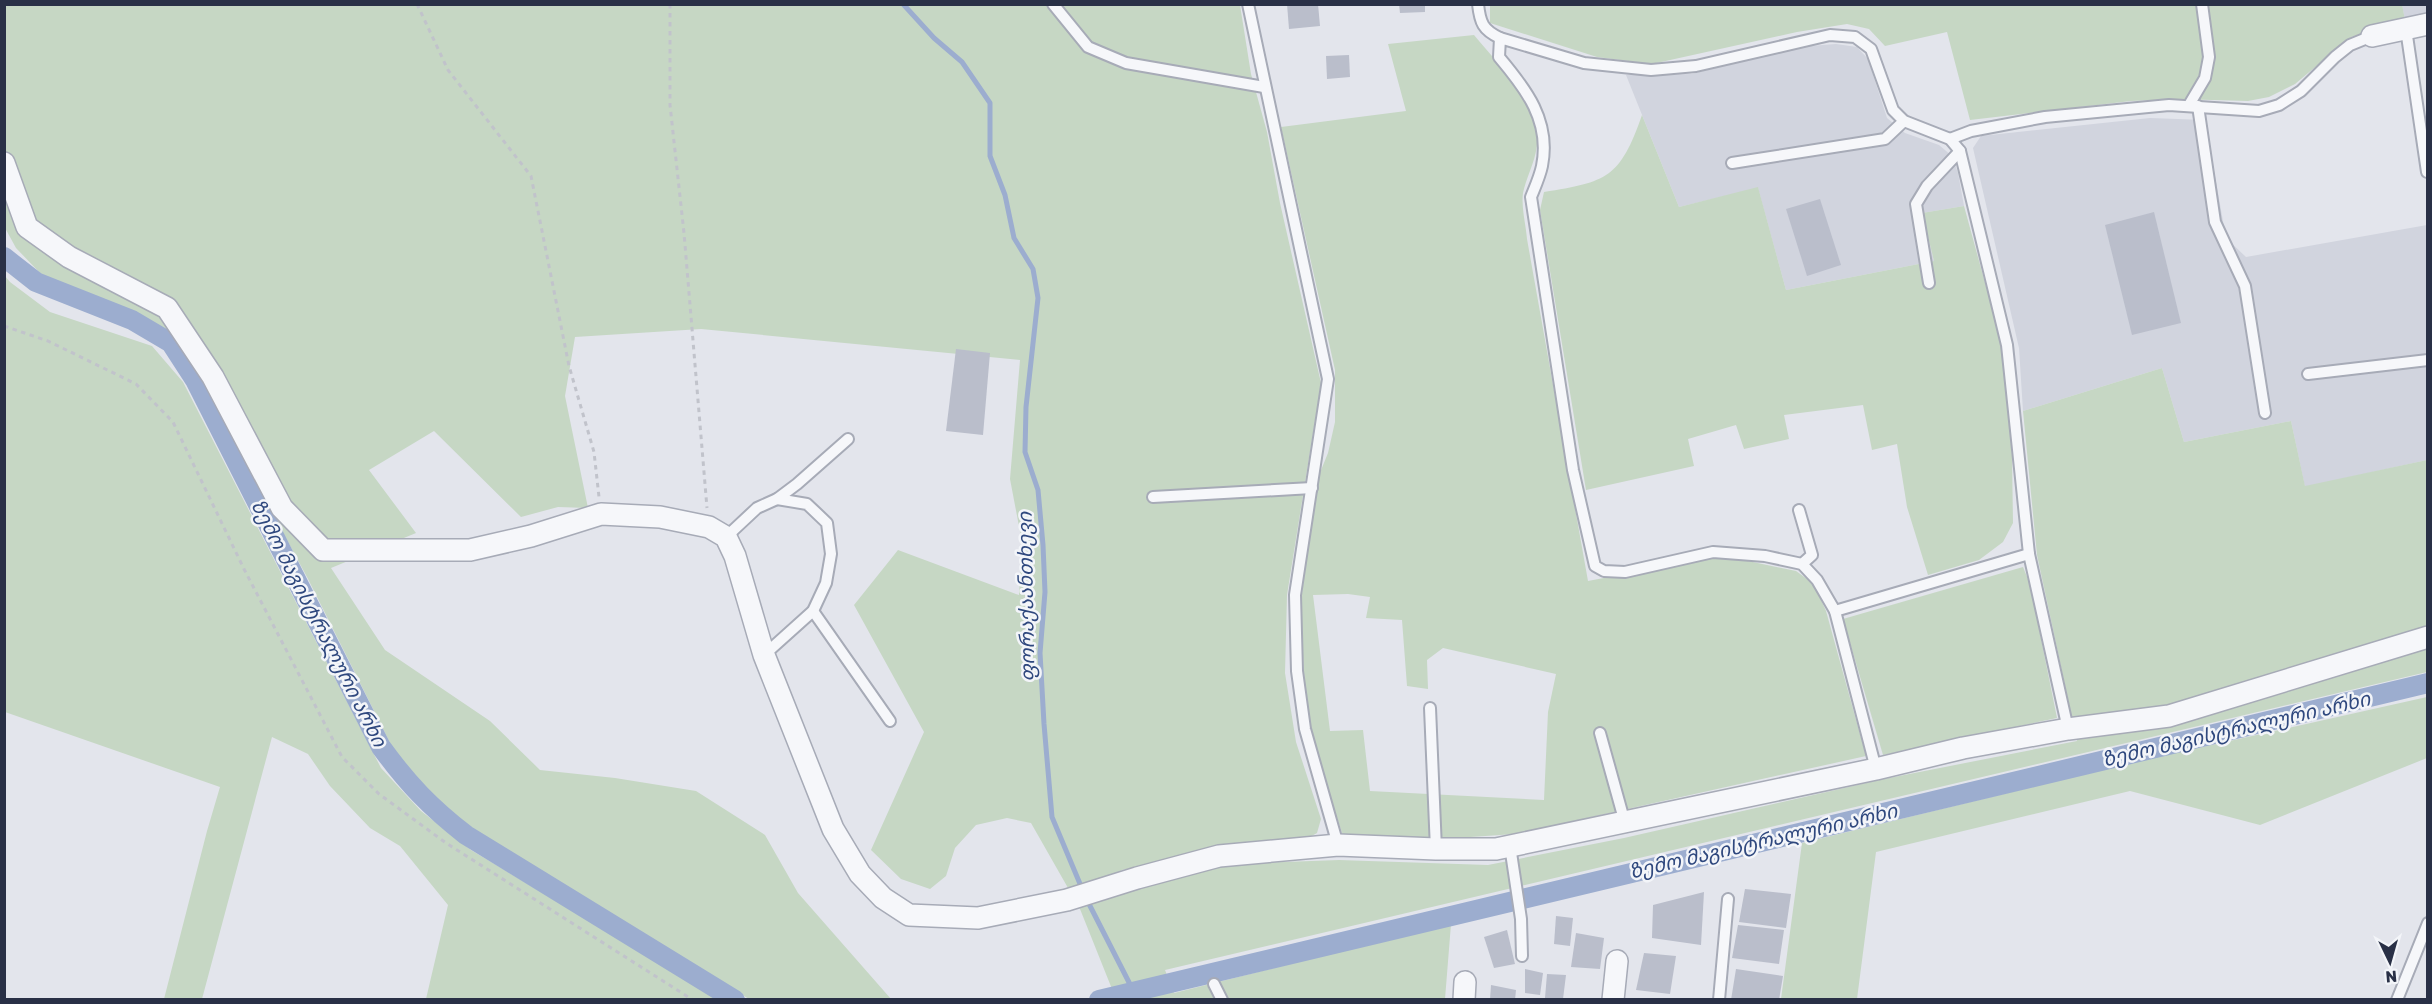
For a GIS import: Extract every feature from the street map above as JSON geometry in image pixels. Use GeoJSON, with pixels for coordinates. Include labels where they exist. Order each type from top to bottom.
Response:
{"type":"FeatureCollection","features":[{"type":"Feature","properties":{"kind":"street"},"geometry":{"type":"LineString","coordinates":[[2372,36],[2427,24]]}},
{"type":"Feature","properties":{"kind":"street"},"geometry":{"type":"LineString","coordinates":[[4,163],[27,227],[69,257],[167,308],[213,377],[282,508],[323,550],[470,550],[531,536],[601,514],[660,517],[717,532],[735,556],[764,655],[833,829],[860,874],[883,898],[909,915],[978,918],[1067,900],[1219,856],[1338,845],[1496,849],[1511,854],[1624,823],[1963,748],[2068,729],[2169,716],[2427,637]]}},
{"type":"Feature","properties":{"kind":"street"},"geometry":{"type":"LineString","coordinates":[[1612,999],[1617,961]]}},
{"type":"Feature","properties":{"kind":"lane"},"geometry":{"type":"LineString","coordinates":[[1053,4],[1089,47],[1126,63],[1264,87]]}},
{"type":"Feature","properties":{"kind":"lane"},"geometry":{"type":"LineString","coordinates":[[1248,4],[1328,379],[1295,595],[1297,670],[1305,729],[1338,845]]}},
{"type":"Feature","properties":{"kind":"lane"},"geometry":{"type":"LineString","coordinates":[[1478,4],[1480,23],[1487,32],[1500,38],[1584,63],[1651,70],[1696,66],[1830,35],[1855,37],[1871,49],[1893,110],[1904,121],[1950,139],[1960,151],[2007,345],[2029,554],[2068,729]]}},
{"type":"Feature","properties":{"kind":"lane"},"geometry":{"type":"LineString","coordinates":[[2202,4],[2209,57],[2205,78],[2194,106],[2215,222],[2245,286],[2265,413]]}},
{"type":"Feature","properties":{"kind":"lane"},"geometry":{"type":"LineString","coordinates":[[2406,29],[2427,172]]}},
{"type":"Feature","properties":{"kind":"lane"},"geometry":{"type":"LineString","coordinates":[[1950,139],[1971,130],[2045,117],[2194,106],[2259,111],[2279,105],[2301,92],[2350,45],[2372,36]]}},
{"type":"Feature","properties":{"kind":"lane"},"geometry":{"type":"LineString","coordinates":[[1500,38],[1499,57],[1522,84],[1544,125],[1543,166],[1532,197],[1573,470],[1595,566],[1604,571],[1625,572],[1713,552],[1765,556],[1802,564],[1817,580],[1834,611],[1876,769]]}},
{"type":"Feature","properties":{"kind":"lane"},"geometry":{"type":"LineString","coordinates":[[1732,164],[1885,139],[1904,121]]}},
{"type":"Feature","properties":{"kind":"lane"},"geometry":{"type":"LineString","coordinates":[[1929,283],[1916,204],[1928,186],[1960,151]]}},
{"type":"Feature","properties":{"kind":"lane"},"geometry":{"type":"LineString","coordinates":[[2308,374],[2427,360]]}},
{"type":"Feature","properties":{"kind":"lane"},"geometry":{"type":"LineString","coordinates":[[717,532],[777,499],[848,439]]}},
{"type":"Feature","properties":{"kind":"lane"},"geometry":{"type":"LineString","coordinates":[[1153,497],[1311,488]]}},
{"type":"Feature","properties":{"kind":"lane"},"geometry":{"type":"LineString","coordinates":[[764,655],[813,611],[826,583],[831,554],[827,523],[807,504],[777,499]]}},
{"type":"Feature","properties":{"kind":"lane"},"geometry":{"type":"LineString","coordinates":[[1799,510],[1812,555],[1802,564]]}},
{"type":"Feature","properties":{"kind":"lane"},"geometry":{"type":"LineString","coordinates":[[1834,611],[2029,554]]}},
{"type":"Feature","properties":{"kind":"lane"},"geometry":{"type":"LineString","coordinates":[[813,611],[890,721]]}},
{"type":"Feature","properties":{"kind":"lane"},"geometry":{"type":"LineString","coordinates":[[1430,708],[1436,849]]}},
{"type":"Feature","properties":{"kind":"lane"},"geometry":{"type":"LineString","coordinates":[[1600,733],[1624,823]]}},
{"type":"Feature","properties":{"kind":"lane"},"geometry":{"type":"LineString","coordinates":[[1511,854],[1521,919],[1522,956]]}},
{"type":"Feature","properties":{"kind":"lane"},"geometry":{"type":"LineString","coordinates":[[1719,999],[1728,899]]}},
{"type":"Feature","properties":{"kind":"lane"},"geometry":{"type":"LineString","coordinates":[[2397,999],[2427,923]]}},
{"type":"Feature","properties":{"kind":"lane"},"geometry":{"type":"LineString","coordinates":[[1214,984],[1222,999]]}},
{"type":"Feature","properties":{"kind":"path"},"geometry":{"type":"LineString","coordinates":[[417,4],[448,70],[531,176],[569,366],[594,452],[601,514]]}},
{"type":"Feature","properties":{"kind":"path"},"geometry":{"type":"LineString","coordinates":[[669,4],[670,105],[717,532]]}},
{"type":"Feature","properties":{"kind":"path"},"geometry":{"type":"LineString","coordinates":[[4,326],[48,341],[136,384],[173,422],[244,569],[342,757],[379,794],[446,843],[693,999]]}},
{"type":"Feature","properties":{"kind":"shaded area"},"geometry":{"type":"Polygon","coordinates":[[[2402,5],[2427,5],[2427,13],[2405,20],[2402,5]]]}},
{"type":"Feature","properties":{"kind":"shaded area"},"geometry":{"type":"Polygon","coordinates":[[[1836,44],[1857,47],[1868,59],[1887,118],[1905,133],[1939,145],[1952,156],[1958,173],[1964,206],[1922,213],[1934,261],[1786,290],[1758,188],[1679,207],[1626,75],[1692,74],[1796,47],[1836,44]]]}},
{"type":"Feature","properties":{"kind":"shaded area"},"geometry":{"type":"Polygon","coordinates":[[[2150,118],[2205,120],[2226,238],[2246,257],[2427,225],[2427,460],[2305,487],[2291,421],[2184,442],[2162,368],[2023,411],[2019,348],[1973,148],[1981,136],[2150,118]]]}},
{"type":"Feature","properties":{"kind":"green space"},"geometry":{"type":"Polygon","coordinates":[[[1490,4],[2402,4],[2405,20],[2351,37],[2295,84],[2269,97],[2248,101],[2176,99],[2131,101],[1970,120],[1947,32],[1885,46],[1869,29],[1847,24],[1797,32],[1652,64],[1597,57],[1490,23],[1490,4]]]}},
{"type":"Feature","properties":{"kind":"green space"},"geometry":{"type":"Polygon","coordinates":[[[4,5],[1240,5],[1251,74],[1267,132],[1280,203],[1321,383],[1287,595],[1285,673],[1296,742],[1321,819],[1317,833],[1308,838],[1228,845],[1122,870],[1103,883],[1226,864],[1339,860],[1488,865],[1624,838],[1884,779],[2077,741],[2037,555],[2023,411],[2162,368],[2184,442],[2291,421],[2305,486],[2427,460],[2427,672],[1165,970],[1174,993],[1451,924],[1445,999],[1116,999],[1080,909],[1031,823],[1007,818],[976,825],[955,848],[946,876],[930,889],[901,879],[871,850],[924,732],[854,605],[898,550],[1019,595],[1022,542],[1010,479],[1020,360],[701,329],[575,337],[565,396],[588,508],[558,507],[521,517],[434,431],[369,470],[416,533],[331,568],[385,650],[490,721],[540,770],[615,778],[696,791],[765,835],[798,893],[891,999],[749,999],[496,846],[434,804],[401,765],[307,577],[182,347],[166,330],[41,274],[16,248],[4,226],[4,5]]]}},
{"type":"Feature","properties":{"kind":"green space"},"geometry":{"type":"Polygon","coordinates":[[[1474,35],[1521,95],[1534,122],[1537,143],[1535,158],[1523,193],[1523,210],[1588,581],[1709,558],[1748,561],[1796,571],[1814,584],[1826,611],[1866,756],[1515,834],[1441,839],[1347,839],[1342,833],[1310,733],[1300,609],[1317,480],[1328,453],[1335,422],[1335,370],[1281,127],[1406,111],[1388,44],[1474,35]],[[1348,594],[1313,595],[1330,731],[1363,730],[1370,791],[1544,800],[1548,712],[1556,674],[1443,648],[1427,660],[1428,689],[1407,686],[1402,620],[1366,618],[1370,597],[1348,594]]]}},
{"type":"Feature","properties":{"kind":"green space"},"geometry":{"type":"Polygon","coordinates":[[[1642,115],[1679,207],[1758,187],[1786,290],[1934,261],[1922,213],[1964,206],[2002,345],[2012,456],[2013,523],[2003,542],[1979,560],[1928,575],[1907,507],[1897,444],[1872,450],[1863,405],[1784,415],[1789,439],[1744,449],[1736,425],[1688,439],[1694,466],[1586,490],[1540,210],[1544,192],[1597,180],[1618,164],[1634,136],[1642,115]]]}},
{"type":"Feature","properties":{"kind":"green space"},"geometry":{"type":"Polygon","coordinates":[[[5,276],[50,312],[152,346],[183,382],[381,768],[421,811],[471,850],[720,999],[426,999],[448,905],[400,846],[370,828],[330,786],[308,754],[272,737],[202,999],[164,999],[220,787],[5,712],[5,276]]]}},
{"type":"Feature","properties":{"kind":"green space"},"geometry":{"type":"Polygon","coordinates":[[[2023,567],[2030,584],[2057,718],[1883,755],[1843,619],[2023,567]]]}},
{"type":"Feature","properties":{"kind":"green space"},"geometry":{"type":"Polygon","coordinates":[[[2427,697],[2427,758],[2260,825],[2130,791],[1876,852],[1857,999],[1781,999],[1802,843],[2126,764],[2427,697]]]}},
{"type":"Feature","properties":{"kind":"building"},"geometry":{"type":"Polygon","coordinates":[[[1287,4],[1318,4],[1320,26],[1289,29],[1287,4]]]}},
{"type":"Feature","properties":{"kind":"building"},"geometry":{"type":"Polygon","coordinates":[[[1399,4],[1425,4],[1425,12],[1400,13],[1399,4]]]}},
{"type":"Feature","properties":{"kind":"building"},"geometry":{"type":"Polygon","coordinates":[[[1349,55],[1350,77],[1327,79],[1326,56],[1349,55]]]}},
{"type":"Feature","properties":{"kind":"building"},"geometry":{"type":"Polygon","coordinates":[[[1820,199],[1841,265],[1807,276],[1786,209],[1820,199]]]}},
{"type":"Feature","properties":{"kind":"building"},"geometry":{"type":"Polygon","coordinates":[[[2154,212],[2181,323],[2132,335],[2105,225],[2154,212]]]}},
{"type":"Feature","properties":{"kind":"building"},"geometry":{"type":"Polygon","coordinates":[[[956,349],[990,353],[983,435],[946,431],[956,349]]]}},
{"type":"Feature","properties":{"kind":"building"},"geometry":{"type":"Polygon","coordinates":[[[1745,889],[1791,894],[1786,928],[1739,922],[1745,889]]]}},
{"type":"Feature","properties":{"kind":"building"},"geometry":{"type":"Polygon","coordinates":[[[1704,892],[1701,945],[1652,938],[1653,905],[1704,892]]]}},
{"type":"Feature","properties":{"kind":"building"},"geometry":{"type":"Polygon","coordinates":[[[1556,916],[1573,918],[1570,946],[1554,944],[1556,916]]]}},
{"type":"Feature","properties":{"kind":"building"},"geometry":{"type":"Polygon","coordinates":[[[1738,925],[1784,930],[1779,964],[1732,958],[1738,925]]]}},
{"type":"Feature","properties":{"kind":"building"},"geometry":{"type":"Polygon","coordinates":[[[1507,930],[1515,964],[1494,968],[1484,937],[1507,930]]]}},
{"type":"Feature","properties":{"kind":"building"},"geometry":{"type":"Polygon","coordinates":[[[1576,933],[1604,938],[1600,969],[1571,967],[1576,933]]]}},
{"type":"Feature","properties":{"kind":"building"},"geometry":{"type":"Polygon","coordinates":[[[1644,953],[1676,956],[1670,994],[1636,990],[1644,953]]]}},
{"type":"Feature","properties":{"kind":"building"},"geometry":{"type":"Polygon","coordinates":[[[1525,969],[1543,973],[1540,995],[1525,993],[1525,969]]]}},
{"type":"Feature","properties":{"kind":"building"},"geometry":{"type":"Polygon","coordinates":[[[1736,969],[1783,976],[1779,1000],[1731,1000],[1736,969]]]}},
{"type":"Feature","properties":{"kind":"building"},"geometry":{"type":"Polygon","coordinates":[[[1547,974],[1566,975],[1563,999],[1545,998],[1547,974]]]}},
{"type":"Feature","properties":{"kind":"building"},"geometry":{"type":"Polygon","coordinates":[[[1491,985],[1516,990],[1515,1000],[1490,1000],[1491,985]]]}},
{"type":"Feature","properties":{"kind":"waterway","name":"ფორაქაანთხევი"},"geometry":{"type":"LineString","coordinates":[[903,4],[934,38],[962,62],[990,103],[990,156],[1005,195],[1014,238],[1033,269],[1038,298],[1026,407],[1025,452],[1038,490],[1043,545],[1045,592],[1040,653],[1044,724],[1052,817],[1083,891]]}},
{"type":"Feature","properties":{"kind":"waterway","name":"ზემო მაგისტრალური არხი"},"geometry":{"type":"LineString","coordinates":[[4,257],[36,282],[132,320],[171,343],[195,380],[381,747],[420,794],[466,835],[735,1000]]}},
{"type":"Feature","properties":{"kind":"waterway","name":"ზემო მაგისტრალური არხი"},"geometry":{"type":"LineString","coordinates":[[1099,1000],[2428,683]]}},
{"type":"Feature","properties":{"kind":"waterway","name":"ფორაქაანთხევი"},"geometry":{"type":"LineString","coordinates":[[1087,900],[1138,1000]]}}]}
